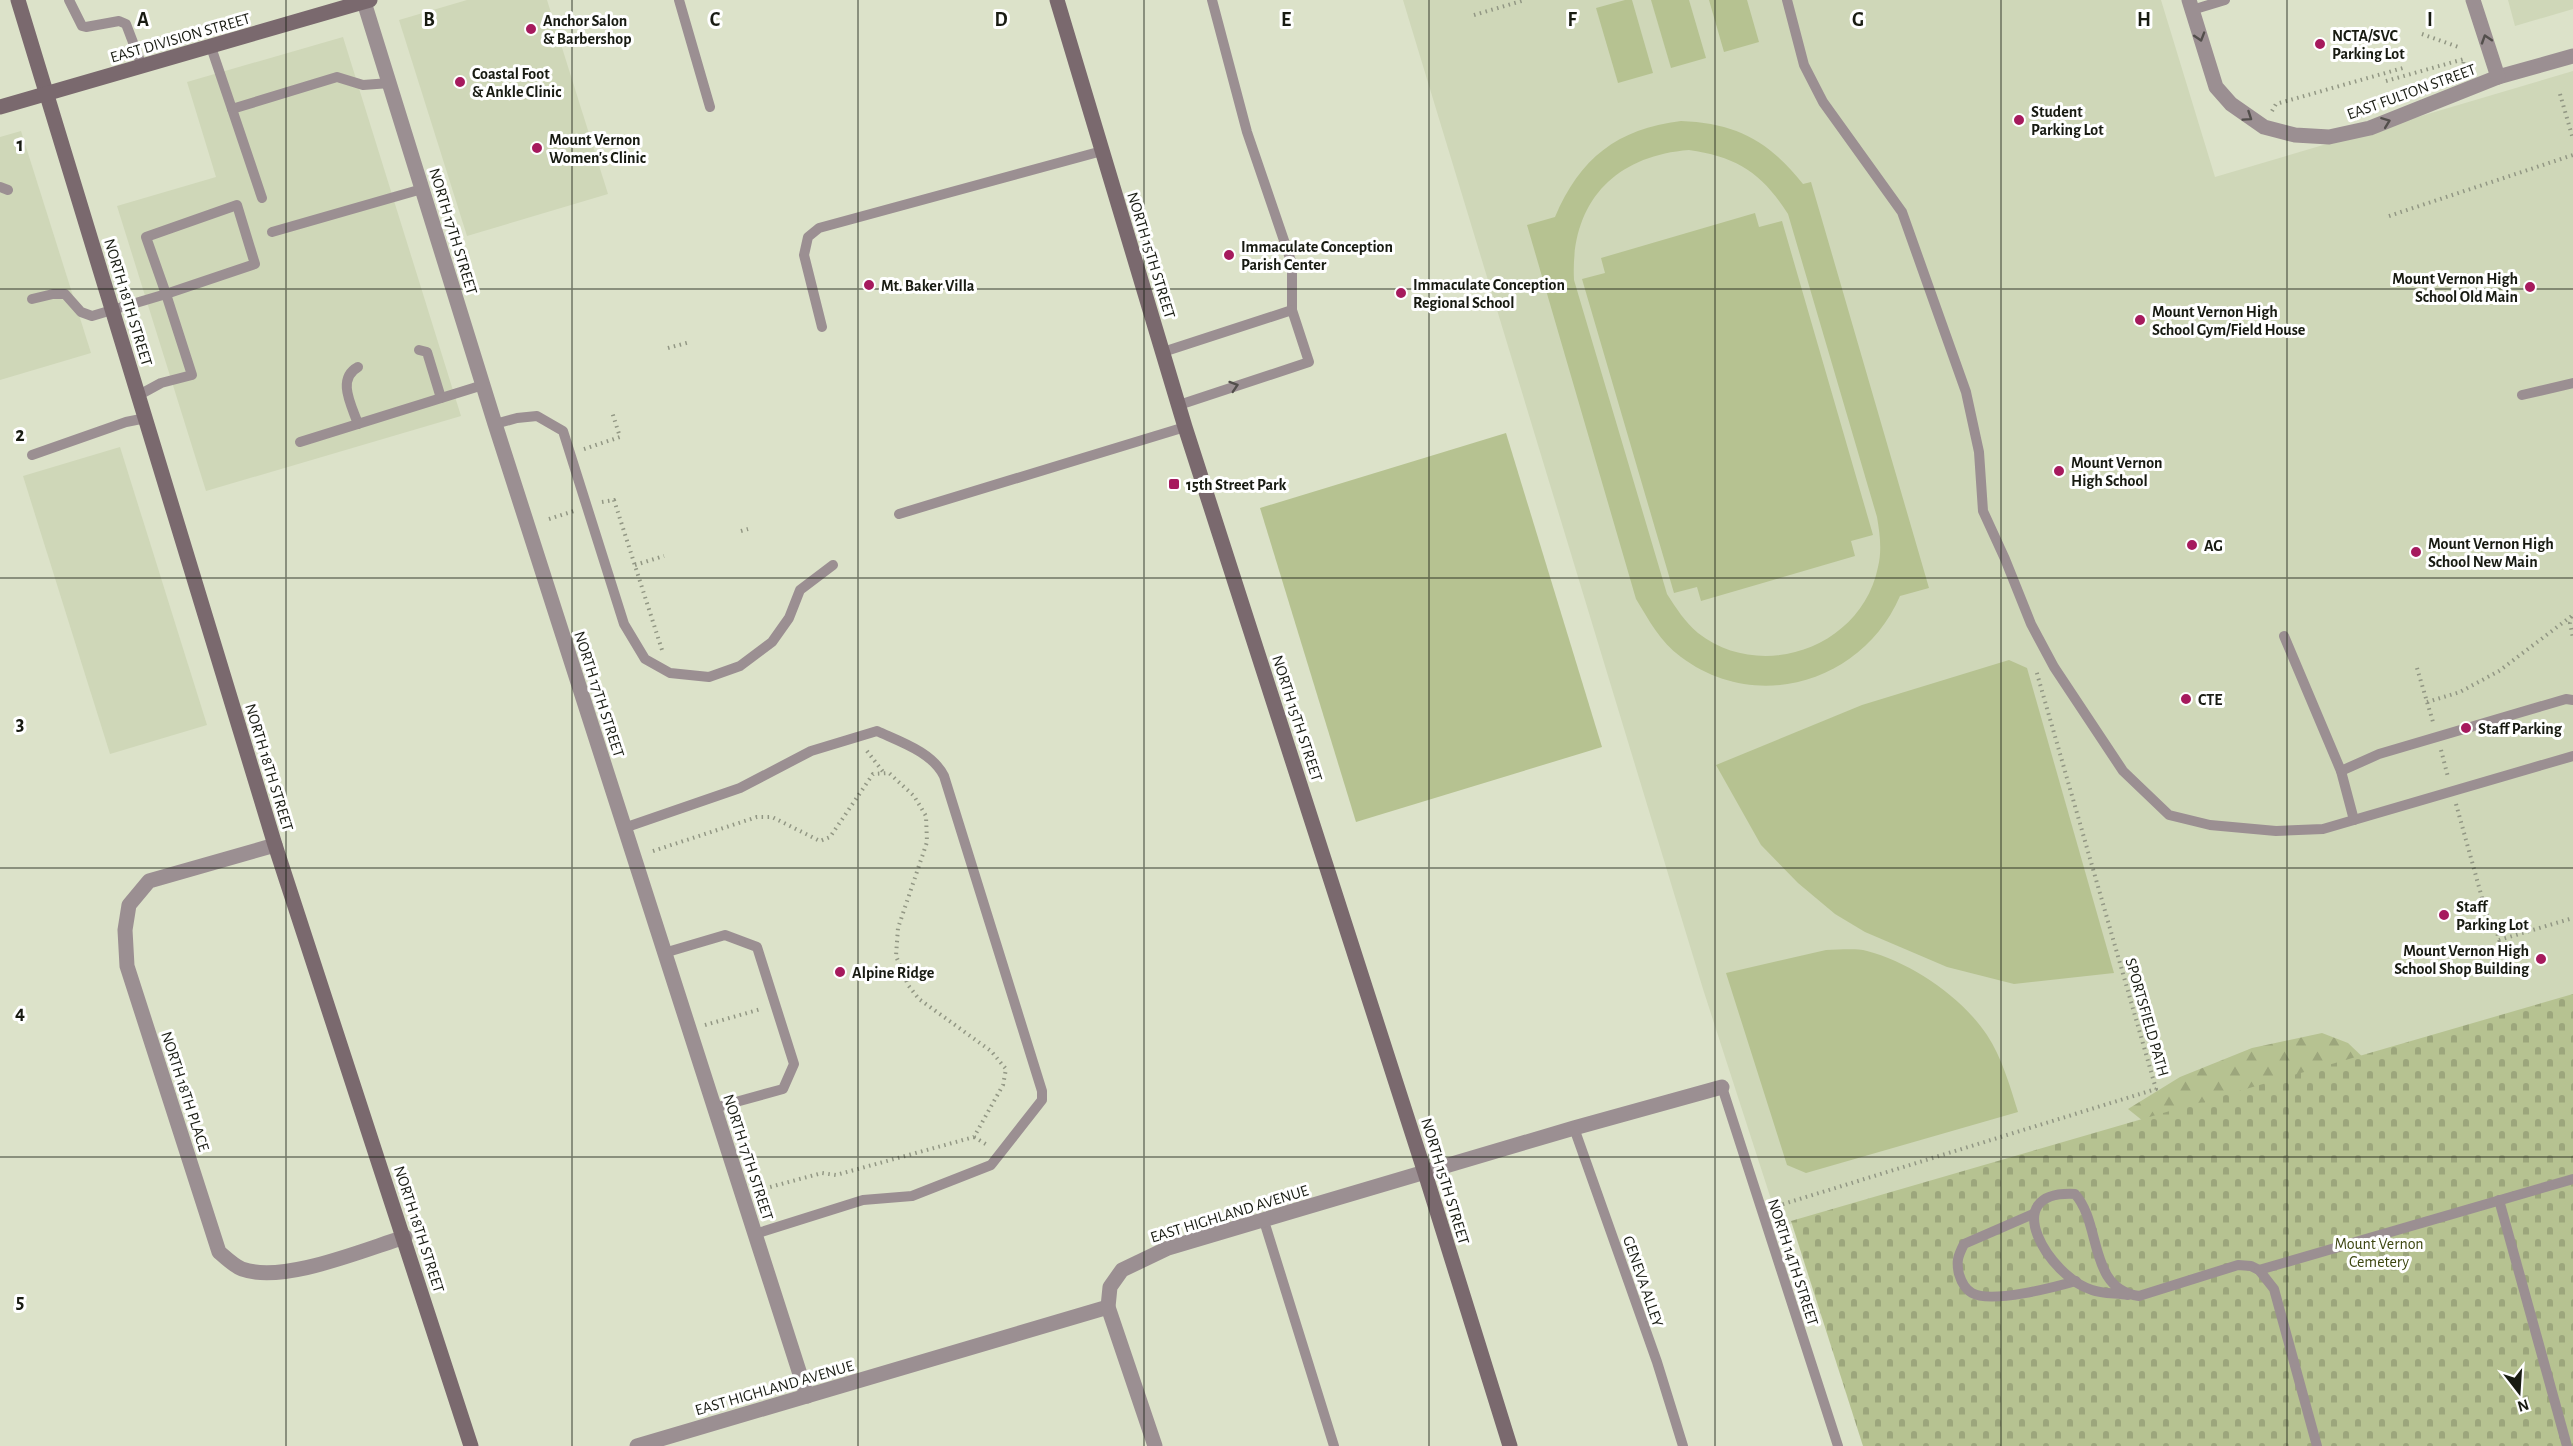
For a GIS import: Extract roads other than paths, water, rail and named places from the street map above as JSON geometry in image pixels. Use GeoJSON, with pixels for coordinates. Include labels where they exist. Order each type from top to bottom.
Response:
{"type":"FeatureCollection","features":[{"type":"Feature","properties":{"kind":"street","name":"NORTH 15TH STREET"},"geometry":{"type":"LineString","coordinates":[[1057,0],[1185,427],[1425,1173],[1510,1446]]}},
{"type":"Feature","properties":{"kind":"street"},"geometry":{"type":"LineString","coordinates":[[2473,0],[2498,77]]}},
{"type":"Feature","properties":{"kind":"street","name":"NORTH 18TH STREET"},"geometry":{"type":"LineString","coordinates":[[20,1],[275,845],[405,1237],[471,1446]]}},
{"type":"Feature","properties":{"kind":"street","name":"EAST DIVISION STREET"},"geometry":{"type":"LineString","coordinates":[[0,107],[367,1]]}},
{"type":"Feature","properties":{"kind":"street","name":"NORTH 17TH STREET"},"geometry":{"type":"LineString","coordinates":[[367,1],[422,189],[495,424],[807,1396]]}},
{"type":"Feature","properties":{"kind":"street","name":"EAST FULTON STREET"},"geometry":{"type":"LineString","coordinates":[[2191,5],[2216,87],[2231,104],[2264,127],[2295,135],[2329,137],[2370,128],[2498,77],[2573,56]]}},
{"type":"Feature","properties":{"kind":"street","name":"NORTH 18TH PLACE"},"geometry":{"type":"LineString","coordinates":[[275,845],[149,881],[129,905],[125,930],[127,966],[219,1252],[240,1269],[261,1273],[293,1272],[405,1237]]}},
{"type":"Feature","properties":{"kind":"street","name":"EAST HIGHLAND AVENUE"},"geometry":{"type":"LineString","coordinates":[[645,1445],[1108,1307],[1110,1287],[1122,1270],[1168,1248],[1574,1128],[1722,1088]]}},
{"type":"Feature","properties":{"kind":"street"},"geometry":{"type":"LineString","coordinates":[[1108,1307],[1155,1446]]}},
{"type":"Feature","properties":{"kind":"lane"},"geometry":{"type":"LineString","coordinates":[[69,0],[82,26],[118,21],[126,24],[142,66]]}},
{"type":"Feature","properties":{"kind":"lane"},"geometry":{"type":"LineString","coordinates":[[679,0],[710,107]]}},
{"type":"Feature","properties":{"kind":"lane"},"geometry":{"type":"LineString","coordinates":[[1179,405],[1309,362],[1292,310],[1292,264],[1247,132],[1212,0]]}},
{"type":"Feature","properties":{"kind":"lane"},"geometry":{"type":"LineString","coordinates":[[1787,0],[1804,65],[1823,102],[1902,212],[1966,392],[1979,452],[1983,512],[2031,624],[2054,667],[2123,771],[2169,815],[2210,825],[2276,831],[2323,829],[2573,756]]}},
{"type":"Feature","properties":{"kind":"lane"},"geometry":{"type":"LineString","coordinates":[[2191,5],[2225,0]]}},
{"type":"Feature","properties":{"kind":"lane"},"geometry":{"type":"LineString","coordinates":[[211,47],[262,198]]}},
{"type":"Feature","properties":{"kind":"lane"},"geometry":{"type":"LineString","coordinates":[[232,109],[337,77],[363,85],[390,83]]}},
{"type":"Feature","properties":{"kind":"lane"},"geometry":{"type":"LineString","coordinates":[[822,327],[804,255],[807,237],[819,228],[1102,151]]}},
{"type":"Feature","properties":{"kind":"lane"},"geometry":{"type":"LineString","coordinates":[[272,232],[422,189]]}},
{"type":"Feature","properties":{"kind":"lane"},"geometry":{"type":"LineString","coordinates":[[32,299],[59,293],[65,294],[81,312],[92,315],[113,311],[166,294],[255,264],[237,205],[146,237],[166,294],[192,375],[161,383],[139,395]]}},
{"type":"Feature","properties":{"kind":"lane"},"geometry":{"type":"LineString","coordinates":[[1163,352],[1292,310]]}},
{"type":"Feature","properties":{"kind":"lane"},"geometry":{"type":"LineString","coordinates":[[419,350],[427,352],[441,398]]}},
{"type":"Feature","properties":{"kind":"lane"},"geometry":{"type":"LineString","coordinates":[[358,367],[351,370],[346,390],[358,424]]}},
{"type":"Feature","properties":{"kind":"lane"},"geometry":{"type":"LineString","coordinates":[[2522,395],[2573,383]]}},
{"type":"Feature","properties":{"kind":"lane"},"geometry":{"type":"LineString","coordinates":[[300,442],[483,385]]}},
{"type":"Feature","properties":{"kind":"lane"},"geometry":{"type":"LineString","coordinates":[[495,424],[537,416],[563,431],[624,624],[645,659],[670,673],[709,677],[740,666],[772,642],[789,618],[800,590],[833,565]]}},
{"type":"Feature","properties":{"kind":"lane"},"geometry":{"type":"LineString","coordinates":[[32,455],[146,417]]}},
{"type":"Feature","properties":{"kind":"lane"},"geometry":{"type":"LineString","coordinates":[[899,514],[1185,427]]}},
{"type":"Feature","properties":{"kind":"lane"},"geometry":{"type":"LineString","coordinates":[[2284,636],[2341,771],[2354,820]]}},
{"type":"Feature","properties":{"kind":"lane"},"geometry":{"type":"LineString","coordinates":[[2341,771],[2379,754],[2566,699],[2573,700]]}},
{"type":"Feature","properties":{"kind":"lane"},"geometry":{"type":"LineString","coordinates":[[624,828],[740,788],[811,751],[877,731],[915,748],[939,766],[944,776],[1039,1082],[1042,1100],[991,1165],[912,1196],[863,1200],[755,1234]]}},
{"type":"Feature","properties":{"kind":"lane"},"geometry":{"type":"LineString","coordinates":[[664,953],[725,935],[757,947],[794,1064],[783,1089],[714,1108]]}},
{"type":"Feature","properties":{"kind":"lane","name":"NORTH 14TH STREET"},"geometry":{"type":"LineString","coordinates":[[1722,1088],[1838,1446]]}},
{"type":"Feature","properties":{"kind":"lane","name":"GENEVA ALLEY"},"geometry":{"type":"LineString","coordinates":[[1574,1128],[1649,1341],[1683,1446]]}},
{"type":"Feature","properties":{"kind":"lane"},"geometry":{"type":"LineString","coordinates":[[2259,1270],[2573,1179]]}},
{"type":"Feature","properties":{"kind":"lane"},"geometry":{"type":"LineString","coordinates":[[2128,1295],[2107,1277],[2084,1203],[2075,1194],[2051,1195],[2038,1203],[2033,1214],[2041,1246],[2069,1276],[2091,1290],[2128,1295],[2139,1296],[2238,1265],[2251,1266],[2259,1270],[2274,1289],[2317,1446]]}},
{"type":"Feature","properties":{"kind":"lane"},"geometry":{"type":"LineString","coordinates":[[2499,1200],[2567,1446]]}},
{"type":"Feature","properties":{"kind":"lane"},"geometry":{"type":"LineString","coordinates":[[2033,1214],[1964,1244],[1956,1261],[1961,1282],[1972,1293],[1990,1297],[2043,1290],[2076,1281]]}},
{"type":"Feature","properties":{"kind":"lane"},"geometry":{"type":"LineString","coordinates":[[1264,1221],[1334,1446]]}},
{"type":"Feature","properties":{"kind":"place","name":"Anchor Salon & Barbershop"},"geometry":{"type":"Point","coordinates":[531,29]}},
{"type":"Feature","properties":{"kind":"place","name":"NCTA/SVC Parking Lot"},"geometry":{"type":"Point","coordinates":[2320,44]}},
{"type":"Feature","properties":{"kind":"place","name":"Coastal Foot & Ankle Clinic"},"geometry":{"type":"Point","coordinates":[460,82]}},
{"type":"Feature","properties":{"kind":"place","name":"Student Parking Lot"},"geometry":{"type":"Point","coordinates":[2019,120]}},
{"type":"Feature","properties":{"kind":"place","name":"Mount Vernon Women's Clinic"},"geometry":{"type":"Point","coordinates":[537,148]}},
{"type":"Feature","properties":{"kind":"place","name":"Immaculate Conception Parish Center"},"geometry":{"type":"Point","coordinates":[1229,255]}},
{"type":"Feature","properties":{"kind":"place","name":"Mt. Baker Villa"},"geometry":{"type":"Point","coordinates":[869,285]}},
{"type":"Feature","properties":{"kind":"place","name":"Mount Vernon High School Old Main"},"geometry":{"type":"Point","coordinates":[2530,287]}},
{"type":"Feature","properties":{"kind":"place","name":"Immaculate Conception Regional School"},"geometry":{"type":"Point","coordinates":[1401,293]}},
{"type":"Feature","properties":{"kind":"place","name":"Mount Vernon High School Gym/Field House"},"geometry":{"type":"Point","coordinates":[2140,320]}},
{"type":"Feature","properties":{"kind":"place","name":"Mount Vernon High School"},"geometry":{"type":"Point","coordinates":[2059,471]}},
{"type":"Feature","properties":{"kind":"place","name":"15th Street Park"},"geometry":{"type":"Point","coordinates":[1174,484]}},
{"type":"Feature","properties":{"kind":"place","name":"AG"},"geometry":{"type":"Point","coordinates":[2192,545]}},
{"type":"Feature","properties":{"kind":"place","name":"Mount Vernon High School New Main"},"geometry":{"type":"Point","coordinates":[2416,552]}},
{"type":"Feature","properties":{"kind":"place","name":"CTE"},"geometry":{"type":"Point","coordinates":[2186,699]}},
{"type":"Feature","properties":{"kind":"place","name":"Staff Parking"},"geometry":{"type":"Point","coordinates":[2466,728]}},
{"type":"Feature","properties":{"kind":"place","name":"Staff Parking Lot"},"geometry":{"type":"Point","coordinates":[2444,915]}},
{"type":"Feature","properties":{"kind":"place","name":"Mount Vernon High School Shop Building"},"geometry":{"type":"Point","coordinates":[2541,959]}},
{"type":"Feature","properties":{"kind":"place","name":"Alpine Ridge"},"geometry":{"type":"Point","coordinates":[840,972]}},
{"type":"Feature","properties":{"kind":"park label","name":"Mount Vernon Cemetery"},"geometry":{"type":"Point","coordinates":[2379,1252]}}]}
